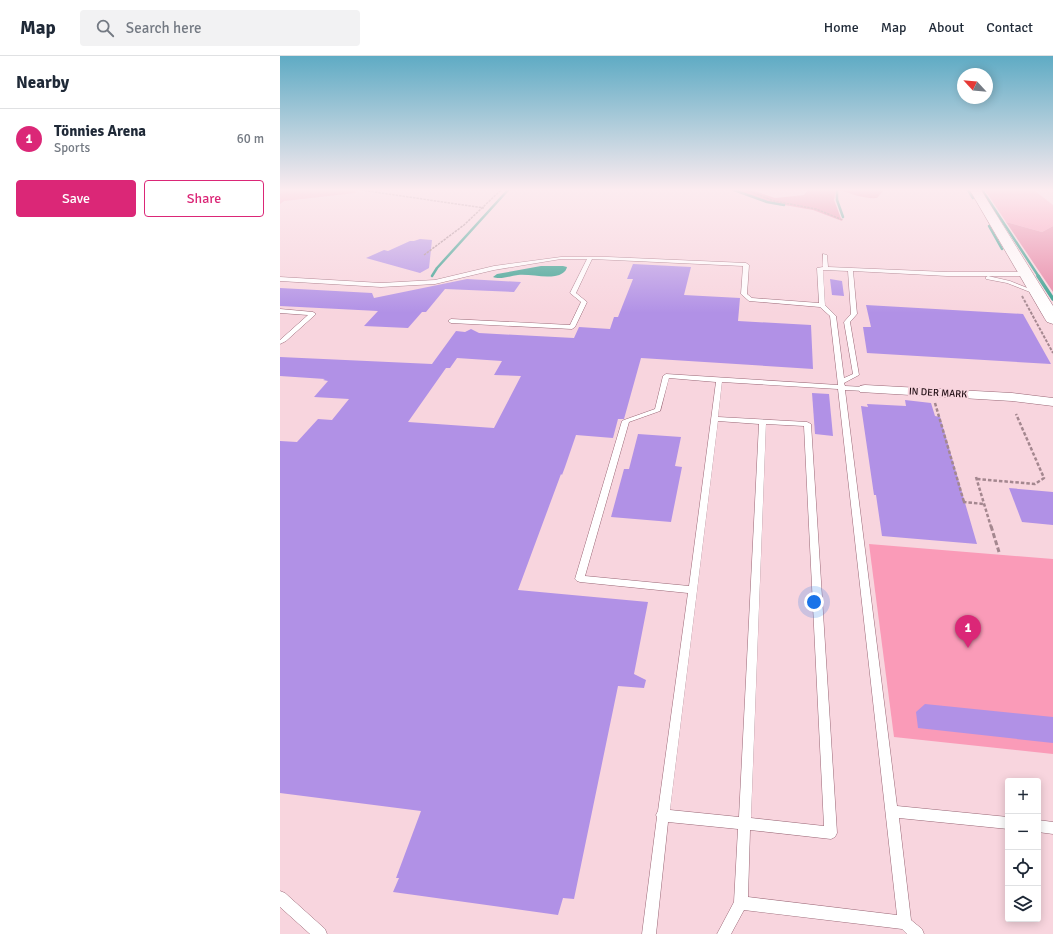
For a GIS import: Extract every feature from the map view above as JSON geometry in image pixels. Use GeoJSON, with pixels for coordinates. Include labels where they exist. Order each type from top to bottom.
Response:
{"type":"FeatureCollection","features":[{"type":"Feature","properties":{"kind":"main road"},"geometry":{"type":"LineString","coordinates":[[999,231],[1053,319]]}},
{"type":"Feature","properties":{"kind":"street","name":"IN DER MARK"},"geometry":{"type":"LineString","coordinates":[[865,389],[1012,397],[1053,397]]}},
{"type":"Feature","properties":{"kind":"street","name":"IN DER MARK"},"geometry":{"type":"LineString","coordinates":[[1012,397],[1053,402]]}},
{"type":"Feature","properties":{"kind":"lane"},"geometry":{"type":"LineString","coordinates":[[822,305],[823,268],[825,255]]}},
{"type":"Feature","properties":{"kind":"lane"},"geometry":{"type":"LineString","coordinates":[[280,279],[381,285],[435,282],[494,268],[561,258],[746,265],[744,294],[751,300],[822,305],[833,316],[905,923]]}},
{"type":"Feature","properties":{"kind":"lane"},"geometry":{"type":"LineString","coordinates":[[450,321],[572,327],[584,302],[573,293],[590,258]]}},
{"type":"Feature","properties":{"kind":"lane"},"geometry":{"type":"LineString","coordinates":[[823,268],[956,278],[1027,277]]}},
{"type":"Feature","properties":{"kind":"lane"},"geometry":{"type":"LineString","coordinates":[[850,271],[1027,277]]}},
{"type":"Feature","properties":{"kind":"lane"},"geometry":{"type":"LineString","coordinates":[[841,385],[856,375],[847,322],[854,314],[850,271]]}},
{"type":"Feature","properties":{"kind":"lane"},"geometry":{"type":"LineString","coordinates":[[988,278],[1008,282],[1037,293]]}},
{"type":"Feature","properties":{"kind":"lane"},"geometry":{"type":"LineString","coordinates":[[280,311],[313,314],[280,342]]}},
{"type":"Feature","properties":{"kind":"lane"},"geometry":{"type":"LineString","coordinates":[[693,590],[580,579],[626,421],[658,410],[666,376],[719,380],[841,385],[865,389]]}},
{"type":"Feature","properties":{"kind":"lane"},"geometry":{"type":"LineString","coordinates":[[649,934],[662,815],[693,590],[719,380]]}},
{"type":"Feature","properties":{"kind":"lane"},"geometry":{"type":"LineString","coordinates":[[662,815],[830,833],[807,424],[715,419]]}},
{"type":"Feature","properties":{"kind":"lane"},"geometry":{"type":"LineString","coordinates":[[724,934],[741,903],[764,421]]}},
{"type":"Feature","properties":{"kind":"lane"},"geometry":{"type":"LineString","coordinates":[[892,811],[1005,823]]}},
{"type":"Feature","properties":{"kind":"lane"},"geometry":{"type":"LineString","coordinates":[[1041,826],[1053,828]]}},
{"type":"Feature","properties":{"kind":"lane"},"geometry":{"type":"LineString","coordinates":[[280,898],[320,934]]}},
{"type":"Feature","properties":{"kind":"lane"},"geometry":{"type":"LineString","coordinates":[[741,903],[905,923],[917,934]]}},
{"type":"Feature","properties":{"kind":"path"},"geometry":{"type":"LineString","coordinates":[[424,255],[440,245],[457,231]]}},
{"type":"Feature","properties":{"kind":"path"},"geometry":{"type":"LineString","coordinates":[[1020,293],[1053,353]]}},
{"type":"Feature","properties":{"kind":"path"},"geometry":{"type":"LineString","coordinates":[[934,398],[963,502],[984,504]]}},
{"type":"Feature","properties":{"kind":"path"},"geometry":{"type":"LineString","coordinates":[[999,552],[976,478],[1036,484],[1044,478],[1016,414]]}},
{"type":"Feature","properties":{"kind":"shaded area"},"geometry":{"type":"Polygon","coordinates":[[[1012,231],[1053,231],[1053,292],[1012,231]]]}},
{"type":"Feature","properties":{"kind":"shaded area"},"geometry":{"type":"Polygon","coordinates":[[[541,266],[567,267],[563,273],[555,276],[546,277],[518,275],[502,278],[493,277],[497,274],[541,266]]]}},
{"type":"Feature","properties":{"kind":"shaded area"},"geometry":{"type":"Polygon","coordinates":[[[869,544],[1053,559],[1053,754],[894,737],[869,544]]]}},
{"type":"Feature","properties":{"kind":"building"},"geometry":{"type":"Polygon","coordinates":[[[420,239],[432,240],[429,268],[420,273],[366,258],[384,250],[388,251],[410,241],[420,239]]]}},
{"type":"Feature","properties":{"kind":"building"},"geometry":{"type":"Polygon","coordinates":[[[633,264],[691,267],[684,295],[740,298],[738,321],[811,325],[813,369],[641,358],[624,419],[618,419],[613,438],[576,435],[518,590],[648,602],[634,674],[646,680],[644,688],[618,686],[574,899],[563,898],[558,915],[393,892],[399,878],[396,878],[421,811],[280,793],[280,441],[297,442],[318,419],[332,420],[349,399],[314,397],[328,381],[323,380],[325,379],[280,376],[280,357],[432,364],[456,331],[465,332],[471,329],[479,333],[574,338],[579,327],[610,329],[614,317],[618,317],[633,279],[627,279],[633,264]],[[457,358],[450,368],[446,368],[408,422],[494,428],[521,376],[494,375],[502,361],[457,358]]]}},
{"type":"Feature","properties":{"kind":"building"},"geometry":{"type":"Polygon","coordinates":[[[467,279],[521,282],[514,292],[445,289],[426,312],[422,312],[408,328],[364,326],[378,311],[280,306],[280,288],[372,293],[374,298],[467,279]]]}},
{"type":"Feature","properties":{"kind":"building"},"geometry":{"type":"Polygon","coordinates":[[[830,279],[842,281],[844,296],[832,295],[830,279]]]}},
{"type":"Feature","properties":{"kind":"building"},"geometry":{"type":"Polygon","coordinates":[[[866,305],[1023,314],[1051,364],[867,353],[863,327],[871,327],[866,305]]]}},
{"type":"Feature","properties":{"kind":"building"},"geometry":{"type":"Polygon","coordinates":[[[812,393],[829,394],[833,436],[815,434],[812,393]]]}},
{"type":"Feature","properties":{"kind":"building"},"geometry":{"type":"Polygon","coordinates":[[[905,400],[931,403],[935,416],[940,417],[977,544],[882,536],[876,495],[874,495],[861,406],[868,407],[867,404],[906,406],[905,400]]]}},
{"type":"Feature","properties":{"kind":"building"},"geometry":{"type":"Polygon","coordinates":[[[638,434],[681,437],[675,466],[682,467],[671,522],[611,517],[624,469],[629,469],[638,434]]]}},
{"type":"Feature","properties":{"kind":"building"},"geometry":{"type":"Polygon","coordinates":[[[1009,488],[1053,492],[1053,525],[1022,522],[1009,488]]]}},
{"type":"Feature","properties":{"kind":"building"},"geometry":{"type":"Polygon","coordinates":[[[925,704],[1053,717],[1053,743],[918,728],[916,712],[925,704]]]}},
{"type":"Feature","properties":{"kind":"waterway"},"geometry":{"type":"LineString","coordinates":[[432,276],[437,268],[471,231]]}},
{"type":"Feature","properties":{"kind":"waterway"},"geometry":{"type":"LineString","coordinates":[[992,231],[1002,249]]}},
{"type":"Feature","properties":{"kind":"waterway"},"geometry":{"type":"LineString","coordinates":[[1009,231],[1039,277]]}},
{"type":"Feature","properties":{"kind":"waterway"},"geometry":{"type":"LineString","coordinates":[[1038,276],[1053,299]]}},
{"type":"Feature","properties":{"kind":"place","name":"Tönnies Arena"},"geometry":{"type":"Point","coordinates":[968,648]}}]}
